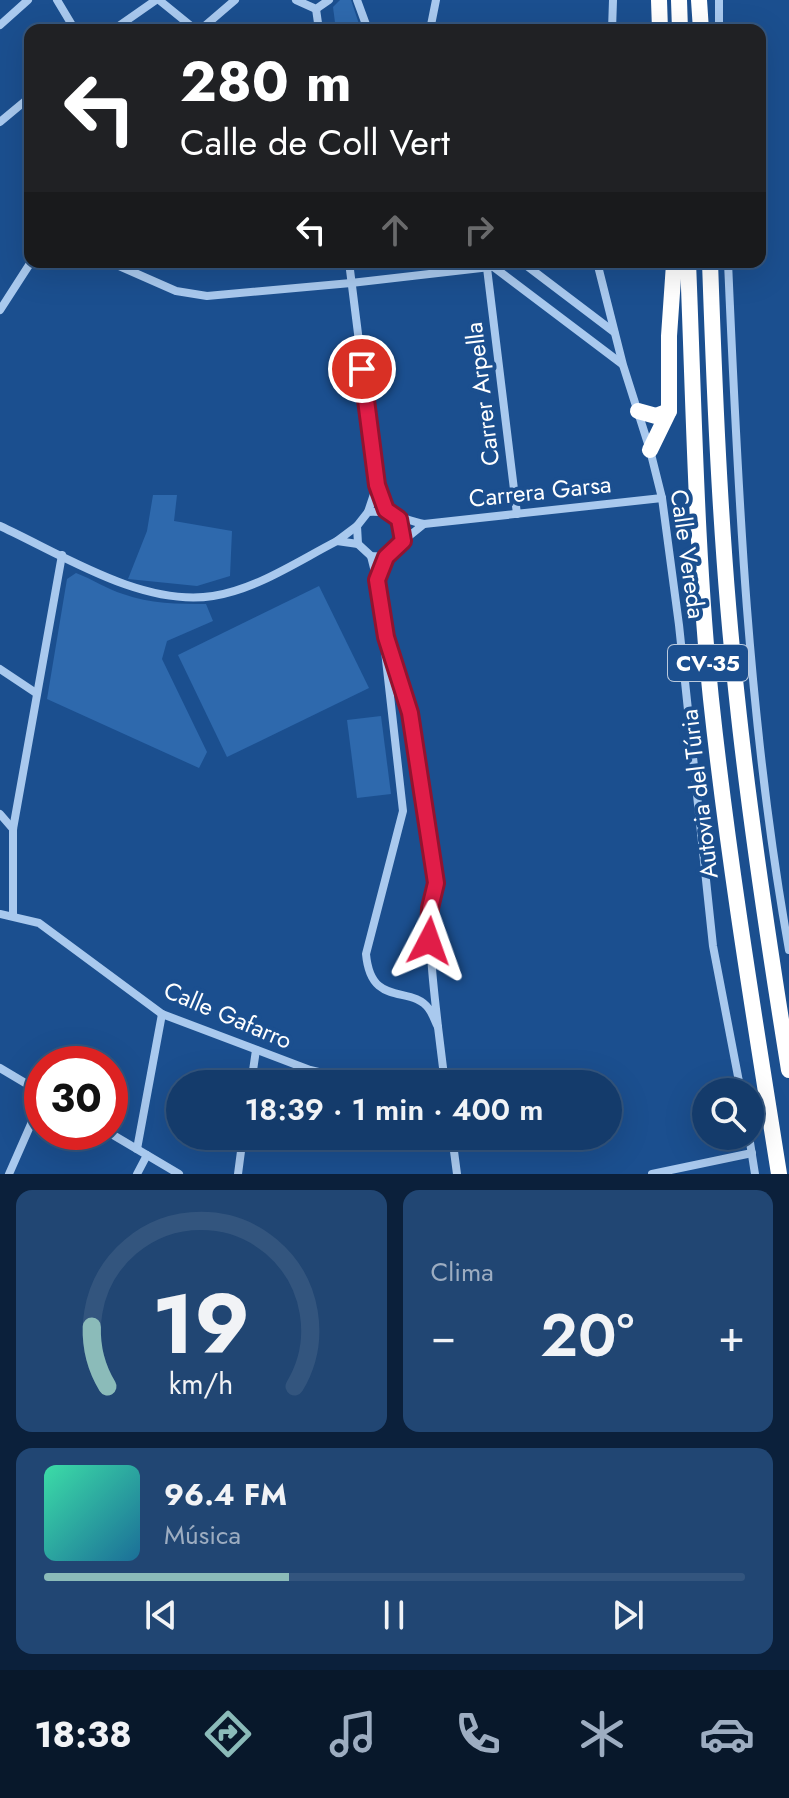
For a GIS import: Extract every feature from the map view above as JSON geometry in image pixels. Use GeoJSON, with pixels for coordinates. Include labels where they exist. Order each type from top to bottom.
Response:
{"type":"FeatureCollection","features":[{"type":"Feature","properties":{"kind":"highway"},"geometry":{"type":"LineString","coordinates":[[659,0],[660,24]]}},
{"type":"Feature","properties":{"kind":"highway"},"geometry":{"type":"LineString","coordinates":[[679,0],[680,24]]}},
{"type":"Feature","properties":{"kind":"highway"},"geometry":{"type":"LineString","coordinates":[[699,0],[701,24]]}},
{"type":"Feature","properties":{"kind":"highway"},"geometry":{"type":"LineString","coordinates":[[650,450],[669,411],[669,336],[678,268]]}},
{"type":"Feature","properties":{"kind":"highway","name":"Autovia del Túria"},"geometry":{"type":"LineString","coordinates":[[679,268],[682,376],[692,417],[712,710],[730,858],[779,1174]]}},
{"type":"Feature","properties":{"kind":"highway","name":"Autovia del Túria"},"geometry":{"type":"LineString","coordinates":[[710,268],[717,445],[736,694],[754,847],[789,1070]]}},
{"type":"Feature","properties":{"kind":"highway"},"geometry":{"type":"LineString","coordinates":[[638,411],[656,416],[669,411]]}},
{"type":"Feature","properties":{"kind":"street"},"geometry":{"type":"LineString","coordinates":[[0,25],[28,0]]}},
{"type":"Feature","properties":{"kind":"street"},"geometry":{"type":"LineString","coordinates":[[57,0],[71,24]]}},
{"type":"Feature","properties":{"kind":"street"},"geometry":{"type":"LineString","coordinates":[[122,24],[158,0],[190,24]]}},
{"type":"Feature","properties":{"kind":"street"},"geometry":{"type":"LineString","coordinates":[[205,24],[235,0]]}},
{"type":"Feature","properties":{"kind":"street"},"geometry":{"type":"LineString","coordinates":[[296,0],[316,9]]}},
{"type":"Feature","properties":{"kind":"street"},"geometry":{"type":"LineString","coordinates":[[316,9],[329,0]]}},
{"type":"Feature","properties":{"kind":"street"},"geometry":{"type":"LineString","coordinates":[[357,0],[366,24]]}},
{"type":"Feature","properties":{"kind":"street"},"geometry":{"type":"LineString","coordinates":[[431,24],[436,0]]}},
{"type":"Feature","properties":{"kind":"street"},"geometry":{"type":"LineString","coordinates":[[612,24],[613,0]]}},
{"type":"Feature","properties":{"kind":"street"},"geometry":{"type":"LineString","coordinates":[[719,0],[719,24]]}},
{"type":"Feature","properties":{"kind":"street"},"geometry":{"type":"LineString","coordinates":[[316,9],[318,24]]}},
{"type":"Feature","properties":{"kind":"street"},"geometry":{"type":"LineString","coordinates":[[0,122],[24,102]]}},
{"type":"Feature","properties":{"kind":"street"},"geometry":{"type":"LineString","coordinates":[[0,310],[27,268]]}},
{"type":"Feature","properties":{"kind":"street"},"geometry":{"type":"LineString","coordinates":[[124,268],[176,291],[207,296],[473,268]]}},
{"type":"Feature","properties":{"kind":"street"},"geometry":{"type":"LineString","coordinates":[[350,268],[377,485],[386,510],[399,519],[403,541]]}},
{"type":"Feature","properties":{"kind":"street","name":"Carrer Arpella"},"geometry":{"type":"LineString","coordinates":[[489,268],[517,514]]}},
{"type":"Feature","properties":{"kind":"street"},"geometry":{"type":"LineString","coordinates":[[492,268],[623,365]]}},
{"type":"Feature","properties":{"kind":"street"},"geometry":{"type":"LineString","coordinates":[[529,268],[615,333]]}},
{"type":"Feature","properties":{"kind":"street","name":"Calle Vereda"},"geometry":{"type":"LineString","coordinates":[[604,268],[623,365],[662,498],[679,625],[713,946],[738,1078]]}},
{"type":"Feature","properties":{"kind":"street"},"geometry":{"type":"LineString","coordinates":[[728,268],[739,520],[762,766],[789,950]]}},
{"type":"Feature","properties":{"kind":"street"},"geometry":{"type":"LineString","coordinates":[[0,526],[125,585],[163,596],[213,596],[254,583],[337,541],[357,526],[368,512],[377,485]]}},
{"type":"Feature","properties":{"kind":"street","name":"Carrera Garsa"},"geometry":{"type":"LineString","coordinates":[[399,519],[424,524],[662,498]]}},
{"type":"Feature","properties":{"kind":"street"},"geometry":{"type":"LineString","coordinates":[[368,512],[386,510]]}},
{"type":"Feature","properties":{"kind":"street"},"geometry":{"type":"LineString","coordinates":[[377,580],[386,557],[424,524]]}},
{"type":"Feature","properties":{"kind":"street"},"geometry":{"type":"LineString","coordinates":[[357,526],[358,544]]}},
{"type":"Feature","properties":{"kind":"street"},"geometry":{"type":"LineString","coordinates":[[337,541],[358,544],[371,556],[377,580],[386,637],[403,811],[366,954],[368,971],[377,983],[395,995],[414,998],[429,1008],[438,1027]]}},
{"type":"Feature","properties":{"kind":"street"},"geometry":{"type":"LineString","coordinates":[[13,916],[13,829],[62,555]]}},
{"type":"Feature","properties":{"kind":"street"},"geometry":{"type":"LineString","coordinates":[[371,556],[386,557]]}},
{"type":"Feature","properties":{"kind":"street"},"geometry":{"type":"LineString","coordinates":[[386,637],[410,713],[436,883],[430,908],[429,941],[443,1070]]}},
{"type":"Feature","properties":{"kind":"street"},"geometry":{"type":"LineString","coordinates":[[0,669],[36,693]]}},
{"type":"Feature","properties":{"kind":"street"},"geometry":{"type":"LineString","coordinates":[[0,814],[13,829]]}},
{"type":"Feature","properties":{"kind":"street","name":"Calle Gafarro"},"geometry":{"type":"LineString","coordinates":[[0,914],[39,923],[162,1014],[310,1070]]}},
{"type":"Feature","properties":{"kind":"street"},"geometry":{"type":"LineString","coordinates":[[137,1149],[162,1014]]}},
{"type":"Feature","properties":{"kind":"street"},"geometry":{"type":"LineString","coordinates":[[253,1070],[256,1050]]}},
{"type":"Feature","properties":{"kind":"street"},"geometry":{"type":"LineString","coordinates":[[0,1068],[24,1084]]}},
{"type":"Feature","properties":{"kind":"street"},"geometry":{"type":"LineString","coordinates":[[9,1174],[24,1139]]}},
{"type":"Feature","properties":{"kind":"street"},"geometry":{"type":"LineString","coordinates":[[128,1144],[179,1174]]}},
{"type":"Feature","properties":{"kind":"street"},"geometry":{"type":"LineString","coordinates":[[238,1174],[241,1150]]}},
{"type":"Feature","properties":{"kind":"street"},"geometry":{"type":"LineString","coordinates":[[454,1150],[457,1174]]}},
{"type":"Feature","properties":{"kind":"street"},"geometry":{"type":"LineString","coordinates":[[751,1150],[755,1174]]}},
{"type":"Feature","properties":{"kind":"street"},"geometry":{"type":"LineString","coordinates":[[652,1174],[752,1153]]}},
{"type":"Feature","properties":{"kind":"street"},"geometry":{"type":"LineString","coordinates":[[137,1174],[147,1155]]}},
{"type":"Feature","properties":{"kind":"shaded area"},"geometry":{"type":"Polygon","coordinates":[[[340,0],[351,0],[359,24],[335,24],[333,7],[340,0]]]}},
{"type":"Feature","properties":{"kind":"shaded area"},"geometry":{"type":"Polygon","coordinates":[[[153,495],[177,495],[174,521],[232,531],[230,576],[197,586],[128,579],[147,531],[153,495]]]}},
{"type":"Feature","properties":{"kind":"shaded area"},"geometry":{"type":"Polygon","coordinates":[[[76,573],[143,600],[206,604],[213,621],[167,641],[162,659],[207,752],[199,768],[47,699],[67,579],[76,573]]]}},
{"type":"Feature","properties":{"kind":"shaded area"},"geometry":{"type":"Polygon","coordinates":[[[319,586],[369,688],[227,757],[178,655],[319,586]]]}},
{"type":"Feature","properties":{"kind":"shaded area"},"geometry":{"type":"Polygon","coordinates":[[[381,716],[391,794],[357,798],[347,720],[381,716]]]}},
{"type":"Feature","properties":{"kind":"route"},"geometry":{"type":"LineString","coordinates":[[362,369],[377,485],[386,510],[399,519],[403,541],[386,557],[377,580],[386,637],[410,713],[436,883],[430,908],[429,941]]}}]}
